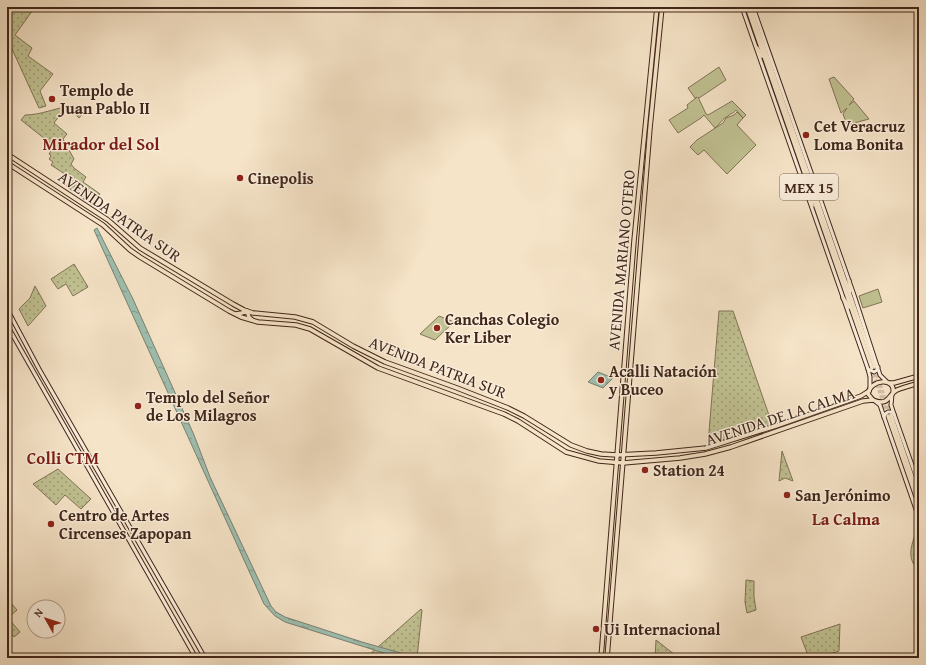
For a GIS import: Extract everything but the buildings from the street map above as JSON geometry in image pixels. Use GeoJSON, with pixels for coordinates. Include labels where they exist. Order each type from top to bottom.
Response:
{"type":"FeatureCollection","features":[{"type":"Feature","properties":{"kind":"main road","name":"AVENIDA MARIANO OTERO"},"geometry":{"type":"LineString","coordinates":[[601,658],[638,198],[657,7]]}},
{"type":"Feature","properties":{"kind":"main road","name":"AVENIDA MARIANO OTERO"},"geometry":{"type":"LineString","coordinates":[[607,658],[650,128],[662,7]]}},
{"type":"Feature","properties":{"kind":"main road"},"geometry":{"type":"LineString","coordinates":[[742,7],[843,298],[873,368],[893,387],[889,416],[919,518]]}},
{"type":"Feature","properties":{"kind":"main road","name":"MEX 15"},"geometry":{"type":"LineString","coordinates":[[747,7],[853,315],[873,368]]}},
{"type":"Feature","properties":{"kind":"main road"},"geometry":{"type":"LineString","coordinates":[[752,7],[757,17],[849,281],[873,368],[870,377],[870,398],[880,405],[889,416],[919,485]]}},
{"type":"Feature","properties":{"kind":"main road","name":"MEX 15"},"geometry":{"type":"LineString","coordinates":[[752,7],[851,298],[873,368]]}},
{"type":"Feature","properties":{"kind":"main road"},"geometry":{"type":"LineString","coordinates":[[757,48],[764,58]]}},
{"type":"Feature","properties":{"kind":"main road"},"geometry":{"type":"LineString","coordinates":[[782,120],[786,122]]}},
{"type":"Feature","properties":{"kind":"main road","name":"AVENIDA PATRIA SUR"},"geometry":{"type":"LineString","coordinates":[[7,154],[108,220],[131,242],[144,251],[246,311],[295,317],[313,322],[353,346],[385,362],[508,408],[524,416],[571,445],[601,454],[617,456],[623,455]]}},
{"type":"Feature","properties":{"kind":"main road"},"geometry":{"type":"LineString","coordinates":[[802,156],[809,168]]}},
{"type":"Feature","properties":{"kind":"main road","name":"AVENIDA PATRIA SUR"},"geometry":{"type":"LineString","coordinates":[[7,163],[103,226],[140,257],[233,313],[253,321],[296,325],[310,329],[378,368],[457,396],[518,421],[566,452],[594,460],[623,463]]}},
{"type":"Feature","properties":{"kind":"main road"},"geometry":{"type":"LineString","coordinates":[[811,193],[812,206]]}},
{"type":"Feature","properties":{"kind":"main road"},"geometry":{"type":"LineString","coordinates":[[849,281],[851,298]]}},
{"type":"Feature","properties":{"kind":"main road"},"geometry":{"type":"LineString","coordinates":[[843,298],[853,315]]}},
{"type":"Feature","properties":{"kind":"main road"},"geometry":{"type":"LineString","coordinates":[[7,309],[39,369],[205,658]]}},
{"type":"Feature","properties":{"kind":"main road"},"geometry":{"type":"LineString","coordinates":[[233,313],[242,313],[246,311],[253,321]]}},
{"type":"Feature","properties":{"kind":"main road"},"geometry":{"type":"LineString","coordinates":[[7,325],[196,658]]}},
{"type":"Feature","properties":{"kind":"main road"},"geometry":{"type":"LineString","coordinates":[[869,390],[875,384],[888,382],[894,383],[919,376]]}},
{"type":"Feature","properties":{"kind":"main road"},"geometry":{"type":"LineString","coordinates":[[874,401],[879,402],[887,400],[896,390],[919,383]]}},
{"type":"Feature","properties":{"kind":"main road","name":"AVENIDA DE LA CALMA"},"geometry":{"type":"LineString","coordinates":[[623,455],[674,452],[706,448],[828,408],[861,396],[869,390]]}},
{"type":"Feature","properties":{"kind":"main road","name":"AVENIDA DE LA CALMA"},"geometry":{"type":"LineString","coordinates":[[623,463],[705,454],[737,445],[863,401],[874,401]]}},
{"type":"Feature","properties":{"kind":"main road"},"geometry":{"type":"LineString","coordinates":[[828,408],[830,413]]}},
{"type":"Feature","properties":{"kind":"main road"},"geometry":{"type":"LineString","coordinates":[[889,416],[919,497]]}},
{"type":"Feature","properties":{"kind":"main road"},"geometry":{"type":"LineString","coordinates":[[889,416],[919,505]]}},
{"type":"Feature","properties":{"kind":"shaded area"},"geometry":{"type":"Polygon","coordinates":[[[7,7],[35,7],[15,35],[32,48],[28,56],[53,74],[40,91],[46,106],[39,108],[7,38],[7,7]]]}},
{"type":"Feature","properties":{"kind":"shaded area"},"geometry":{"type":"Polygon","coordinates":[[[719,67],[726,80],[699,98],[698,97],[706,114],[708,115],[732,101],[746,115],[743,118],[736,110],[715,128],[704,115],[678,133],[669,120],[688,108],[687,105],[697,97],[695,98],[688,88],[719,67]]]}},
{"type":"Feature","properties":{"kind":"shaded area"},"geometry":{"type":"Polygon","coordinates":[[[834,77],[854,99],[849,105],[854,101],[869,119],[847,125],[843,114],[847,108],[841,113],[829,79],[834,77]]]}},
{"type":"Feature","properties":{"kind":"shaded area"},"geometry":{"type":"Polygon","coordinates":[[[71,106],[86,109],[79,118],[71,110],[70,111],[65,108],[54,123],[67,134],[63,139],[74,159],[71,164],[86,177],[83,182],[100,194],[92,205],[66,186],[71,178],[51,165],[53,162],[49,159],[51,156],[49,154],[54,146],[21,120],[25,115],[37,114],[71,106]]]}},
{"type":"Feature","properties":{"kind":"shaded area"},"geometry":{"type":"Polygon","coordinates":[[[737,112],[743,118],[737,125],[756,145],[727,174],[704,150],[698,155],[690,147],[697,140],[723,123],[726,118],[737,112]]]}},
{"type":"Feature","properties":{"kind":"shaded area"},"geometry":{"type":"Polygon","coordinates":[[[74,264],[88,287],[73,296],[66,284],[58,289],[51,279],[74,264]]]}},
{"type":"Feature","properties":{"kind":"shaded area"},"geometry":{"type":"Polygon","coordinates":[[[35,286],[46,306],[28,326],[19,309],[30,298],[35,286]]]}},
{"type":"Feature","properties":{"kind":"shaded area"},"geometry":{"type":"Polygon","coordinates":[[[878,289],[882,302],[863,308],[859,296],[878,289]]]}},
{"type":"Feature","properties":{"kind":"shaded area"},"geometry":{"type":"Polygon","coordinates":[[[719,311],[733,311],[772,424],[745,434],[708,444],[719,311]]]}},
{"type":"Feature","properties":{"kind":"shaded area","name":"Canchas Colegio Ker Liber"},"geometry":{"type":"Polygon","coordinates":[[[439,316],[454,322],[435,340],[420,334],[439,316]]]}},
{"type":"Feature","properties":{"kind":"shaded area"},"geometry":{"type":"Polygon","coordinates":[[[782,451],[793,481],[785,478],[779,481],[782,451]]]}},
{"type":"Feature","properties":{"kind":"shaded area"},"geometry":{"type":"Polygon","coordinates":[[[58,469],[91,499],[81,509],[65,495],[56,505],[33,484],[58,469]]]}},
{"type":"Feature","properties":{"kind":"shaded area"},"geometry":{"type":"Polygon","coordinates":[[[918,528],[919,570],[912,561],[911,556],[912,545],[918,528]]]}},
{"type":"Feature","properties":{"kind":"shaded area"},"geometry":{"type":"Polygon","coordinates":[[[746,580],[754,581],[756,610],[747,613],[745,602],[746,580]]]}},
{"type":"Feature","properties":{"kind":"shaded area"},"geometry":{"type":"Polygon","coordinates":[[[7,602],[9,605],[11,603],[17,610],[8,618],[20,632],[14,637],[7,628],[7,602]]]}},
{"type":"Feature","properties":{"kind":"shaded area"},"geometry":{"type":"Polygon","coordinates":[[[421,609],[417,658],[384,658],[370,654],[421,609]]]}},
{"type":"Feature","properties":{"kind":"shaded area"},"geometry":{"type":"Polygon","coordinates":[[[840,624],[839,651],[818,658],[809,658],[801,637],[840,624]]]}},
{"type":"Feature","properties":{"kind":"shaded area"},"geometry":{"type":"Polygon","coordinates":[[[656,640],[679,658],[655,658],[656,640]]]}},
{"type":"Feature","properties":{"kind":"water"},"geometry":{"type":"Polygon","coordinates":[[[97,228],[133,299],[194,435],[210,477],[271,606],[276,612],[285,617],[362,642],[418,658],[400,658],[285,622],[275,616],[264,604],[94,230],[97,228]]]}},
{"type":"Feature","properties":{"kind":"water","name":"Acalli Natación y Buceo"},"geometry":{"type":"Polygon","coordinates":[[[598,372],[613,378],[603,388],[588,382],[598,372]]]}},
{"type":"Feature","properties":{"kind":"tunnel"},"geometry":{"type":"LineString","coordinates":[[872,369],[887,414]]}},
{"type":"Feature","properties":{"kind":"tunnel"},"geometry":{"type":"LineString","coordinates":[[875,369],[890,414]]}},
{"type":"Feature","properties":{"kind":"place","name":"Templo de Juan Pablo II"},"geometry":{"type":"Point","coordinates":[52,99]}},
{"type":"Feature","properties":{"kind":"place","name":"Cet Veracruz Loma Bonita"},"geometry":{"type":"Point","coordinates":[806,135]}},
{"type":"Feature","properties":{"kind":"place","name":"Cinepolis"},"geometry":{"type":"Point","coordinates":[240,178]}},
{"type":"Feature","properties":{"kind":"place","name":"Canchas Colegio Ker Liber"},"geometry":{"type":"Point","coordinates":[437,328]}},
{"type":"Feature","properties":{"kind":"place","name":"Acalli Natación y Buceo"},"geometry":{"type":"Point","coordinates":[601,380]}},
{"type":"Feature","properties":{"kind":"place","name":"Templo del Señor de Los Milagros"},"geometry":{"type":"Point","coordinates":[138,406]}},
{"type":"Feature","properties":{"kind":"place","name":"Station 24"},"geometry":{"type":"Point","coordinates":[645,470]}},
{"type":"Feature","properties":{"kind":"place","name":"San Jerónimo"},"geometry":{"type":"Point","coordinates":[787,495]}},
{"type":"Feature","properties":{"kind":"place","name":"Centro de Artes Circenses Zapopan"},"geometry":{"type":"Point","coordinates":[51,524]}},
{"type":"Feature","properties":{"kind":"place","name":"Ui Internacional"},"geometry":{"type":"Point","coordinates":[596,629]}},
{"type":"Feature","properties":{"kind":"district","name":"Mirador del Sol"},"geometry":{"type":"Point","coordinates":[101,143]}},
{"type":"Feature","properties":{"kind":"district","name":"Colli CTM"},"geometry":{"type":"Point","coordinates":[63,457]}},
{"type":"Feature","properties":{"kind":"district","name":"La Calma"},"geometry":{"type":"Point","coordinates":[846,518]}}]}
